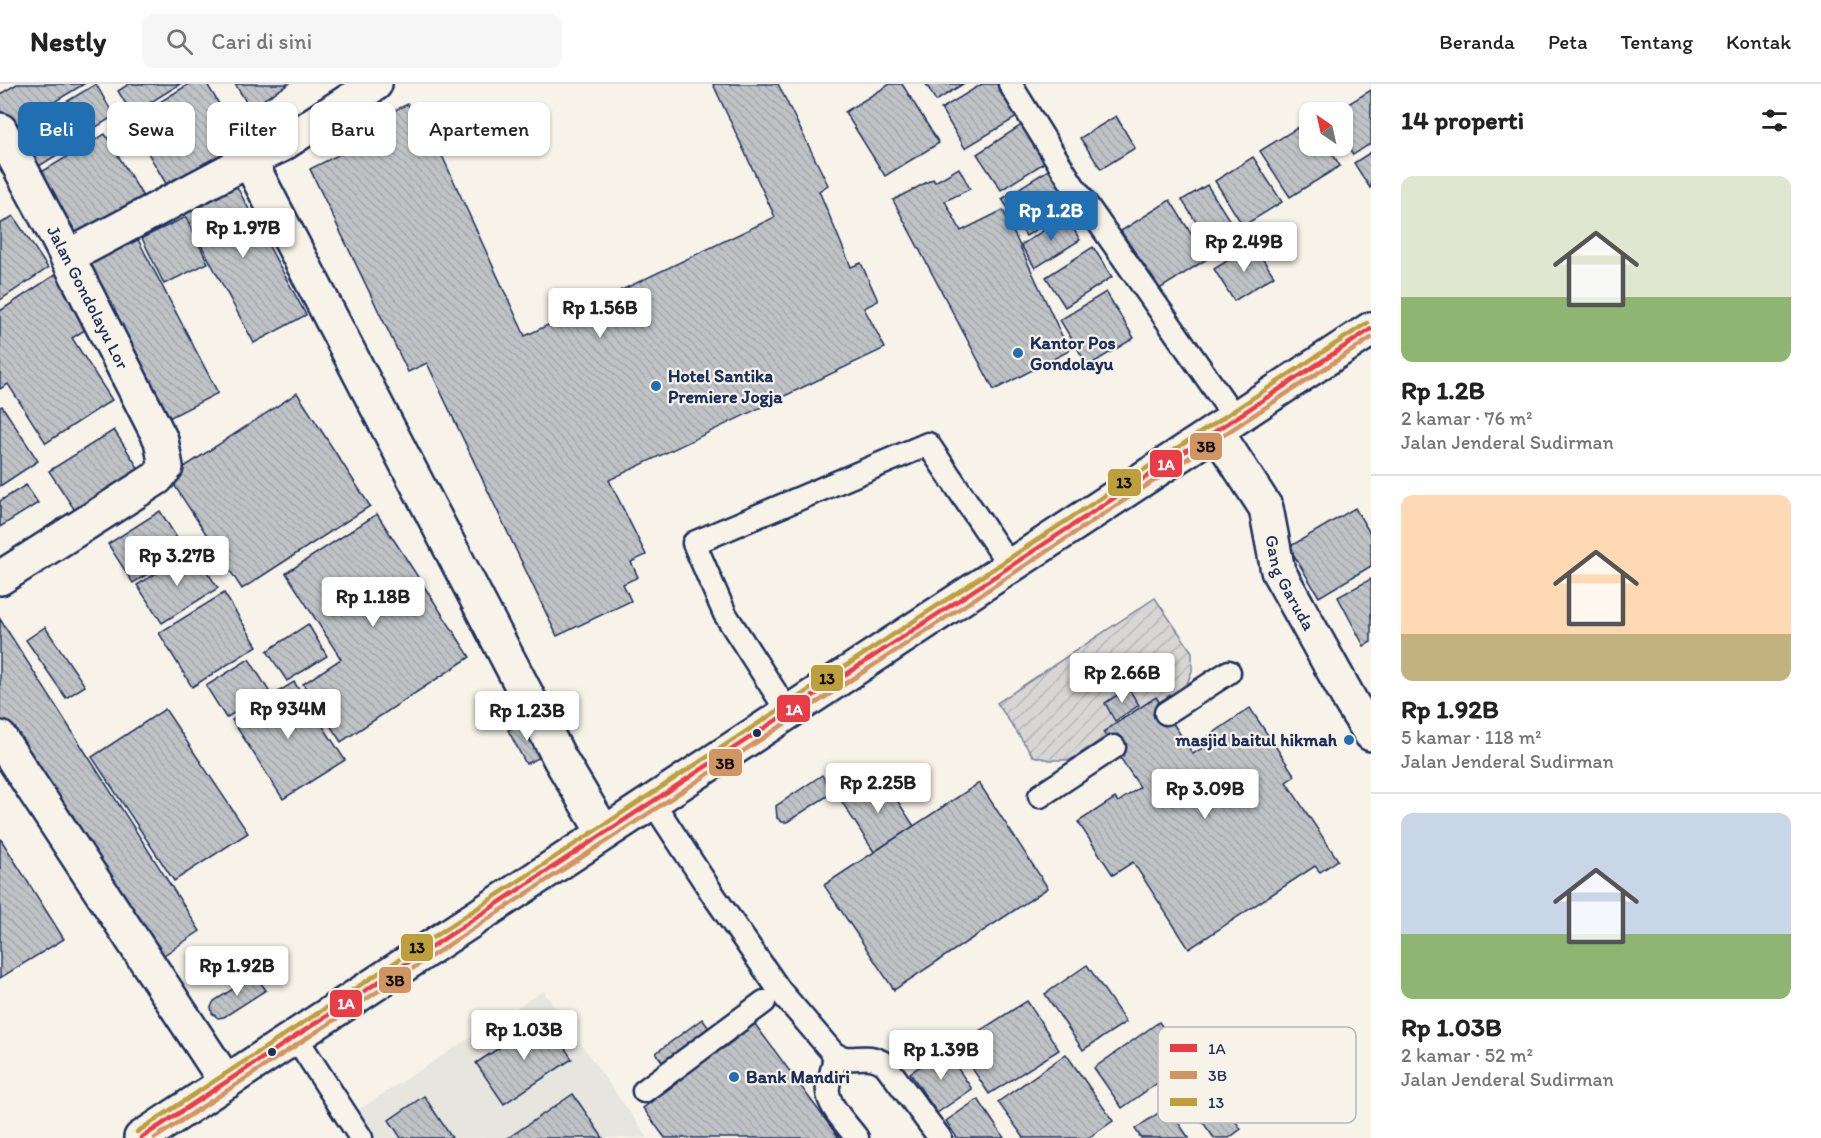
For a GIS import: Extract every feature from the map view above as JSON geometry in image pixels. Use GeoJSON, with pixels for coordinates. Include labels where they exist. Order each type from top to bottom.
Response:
{"type":"FeatureCollection","features":[{"type":"Feature","properties":{"kind":"street"},"geometry":{"type":"LineString","coordinates":[[67,256],[281,144],[375,84]]}},
{"type":"Feature","properties":{"kind":"street","name":"Jalan Gondolayu Lor"},"geometry":{"type":"LineString","coordinates":[[0,130],[161,440],[166,467],[157,478],[0,578]]}},
{"type":"Feature","properties":{"kind":"street"},"geometry":{"type":"LineString","coordinates":[[249,160],[560,759],[604,833]]}},
{"type":"Feature","properties":{"kind":"street"},"geometry":{"type":"LineString","coordinates":[[141,1138],[1371,329]]}},
{"type":"Feature","properties":{"kind":"street","name":"Gang Garuda"},"geometry":{"type":"LineString","coordinates":[[1225,425],[1266,508],[1278,571],[1371,734]]}},
{"type":"Feature","properties":{"kind":"street"},"geometry":{"type":"LineString","coordinates":[[0,738],[226,1082]]}},
{"type":"Feature","properties":{"kind":"lane"},"geometry":{"type":"LineString","coordinates":[[1015,87],[1072,184],[1225,425]]}},
{"type":"Feature","properties":{"kind":"lane"},"geometry":{"type":"LineString","coordinates":[[788,711],[725,614],[694,543],[928,444],[1010,566]]}},
{"type":"Feature","properties":{"kind":"lane"},"geometry":{"type":"LineString","coordinates":[[1166,713],[1229,672]]}},
{"type":"Feature","properties":{"kind":"lane"},"geometry":{"type":"LineString","coordinates":[[1040,796],[1114,747]]}},
{"type":"Feature","properties":{"kind":"lane"},"geometry":{"type":"LineString","coordinates":[[652,801],[708,888],[780,991],[834,1054],[843,1059],[868,1056],[885,1064],[940,1138]]}},
{"type":"Feature","properties":{"kind":"lane"},"geometry":{"type":"LineString","coordinates":[[644,1091],[764,1002]]}},
{"type":"Feature","properties":{"kind":"lane"},"geometry":{"type":"LineString","coordinates":[[296,1036],[362,1138]]}},
{"type":"Feature","properties":{"kind":"lane"},"geometry":{"type":"LineString","coordinates":[[834,1054],[835,1065],[828,1085],[828,1096],[832,1105],[857,1138]]}},
{"type":"Feature","properties":{"kind":"shaded area"},"geometry":{"type":"Polygon","coordinates":[[[1155,598],[1192,652],[1192,671],[1186,686],[1070,760],[1050,760],[1033,756],[997,703],[1155,598]]]}},
{"type":"Feature","properties":{"kind":"shaded area"},"geometry":{"type":"Polygon","coordinates":[[[543,991],[648,1138],[371,1138],[355,1112],[543,991]]]}},
{"type":"Feature","properties":{"kind":"building"},"geometry":{"type":"Polygon","coordinates":[[[17,84],[84,84],[54,102],[18,102],[18,124],[11,128],[0,110],[0,94],[17,84]]]}},
{"type":"Feature","properties":{"kind":"building"},"geometry":{"type":"Polygon","coordinates":[[[96,84],[107,104],[107,120],[95,128],[95,102],[66,102],[96,84]]]}},
{"type":"Feature","properties":{"kind":"building"},"geometry":{"type":"Polygon","coordinates":[[[129,84],[180,84],[151,102],[125,102],[118,91],[129,84]]]}},
{"type":"Feature","properties":{"kind":"building"},"geometry":{"type":"Polygon","coordinates":[[[189,84],[207,84],[218,102],[207,102],[207,156],[219,156],[168,187],[150,156],[195,156],[195,102],[160,102],[189,84]]]}},
{"type":"Feature","properties":{"kind":"building"},"geometry":{"type":"Polygon","coordinates":[[[235,84],[289,84],[260,102],[246,102],[235,84]]]}},
{"type":"Feature","properties":{"kind":"building","name":"Hotel Santika Premiere Jogja"},"geometry":{"type":"Polygon","coordinates":[[[713,84],[778,84],[828,185],[819,191],[851,267],[861,263],[878,301],[864,308],[885,348],[609,480],[646,555],[631,562],[638,577],[623,584],[631,601],[557,636],[427,363],[408,372],[310,169],[336,156],[396,156],[396,110],[408,104],[408,156],[442,156],[525,336],[775,217],[713,84]]]}},
{"type":"Feature","properties":{"kind":"building"},"geometry":{"type":"Polygon","coordinates":[[[890,84],[902,84],[939,143],[885,176],[845,112],[890,84]]]}},
{"type":"Feature","properties":{"kind":"building"},"geometry":{"type":"Polygon","coordinates":[[[926,84],[963,84],[936,101],[926,84]]]}},
{"type":"Feature","properties":{"kind":"building"},"geometry":{"type":"Polygon","coordinates":[[[982,84],[1003,84],[1022,114],[965,148],[941,109],[982,84]]]}},
{"type":"Feature","properties":{"kind":"building"},"geometry":{"type":"Polygon","coordinates":[[[1371,90],[1371,143],[1353,155],[1353,102],[1371,90]]]}},
{"type":"Feature","properties":{"kind":"building"},"geometry":{"type":"Polygon","coordinates":[[[1116,116],[1135,148],[1101,169],[1080,138],[1116,116]]]}},
{"type":"Feature","properties":{"kind":"building"},"geometry":{"type":"Polygon","coordinates":[[[1023,124],[1047,161],[1001,190],[977,154],[1023,124]]]}},
{"type":"Feature","properties":{"kind":"building"},"geometry":{"type":"Polygon","coordinates":[[[1299,127],[1299,156],[1334,156],[1340,166],[1290,197],[1260,151],[1299,127]]]}},
{"type":"Feature","properties":{"kind":"building"},"geometry":{"type":"Polygon","coordinates":[[[18,130],[18,144],[12,134],[18,130]]]}},
{"type":"Feature","properties":{"kind":"building"},"geometry":{"type":"Polygon","coordinates":[[[105,134],[107,156],[118,156],[147,203],[82,242],[40,173],[68,156],[95,156],[95,140],[105,134]]]}},
{"type":"Feature","properties":{"kind":"building"},"geometry":{"type":"Polygon","coordinates":[[[1371,152],[1371,187],[1370,188],[1354,163],[1371,152]]]}},
{"type":"Feature","properties":{"kind":"building"},"geometry":{"type":"Polygon","coordinates":[[[25,156],[55,156],[33,170],[25,156]]]}},
{"type":"Feature","properties":{"kind":"building"},"geometry":{"type":"Polygon","coordinates":[[[1253,157],[1282,202],[1243,226],[1215,181],[1253,157]]]}},
{"type":"Feature","properties":{"kind":"building"},"geometry":{"type":"Polygon","coordinates":[[[1053,167],[1077,204],[1026,236],[1002,199],[1053,167]]]}},
{"type":"Feature","properties":{"kind":"building"},"geometry":{"type":"Polygon","coordinates":[[[959,168],[970,189],[945,201],[961,231],[1003,210],[1069,351],[994,390],[893,200],[933,179],[935,182],[959,168]]]}},
{"type":"Feature","properties":{"kind":"building"},"geometry":{"type":"Polygon","coordinates":[[[231,176],[306,315],[254,343],[179,204],[231,176]]]}},
{"type":"Feature","properties":{"kind":"building"},"geometry":{"type":"Polygon","coordinates":[[[1207,185],[1235,229],[1210,244],[1182,200],[1207,185]]]}},
{"type":"Feature","properties":{"kind":"building"},"geometry":{"type":"Polygon","coordinates":[[[1170,200],[1207,259],[1158,290],[1121,231],[1170,200]]]}},
{"type":"Feature","properties":{"kind":"building"},"geometry":{"type":"Polygon","coordinates":[[[13,216],[48,268],[0,300],[0,224],[13,216]]]}},
{"type":"Feature","properties":{"kind":"building"},"geometry":{"type":"Polygon","coordinates":[[[1066,216],[1080,240],[1035,268],[1021,245],[1066,216]]]}},
{"type":"Feature","properties":{"kind":"building"},"geometry":{"type":"Polygon","coordinates":[[[186,217],[208,263],[164,284],[142,238],[186,217]]]}},
{"type":"Feature","properties":{"kind":"building"},"geometry":{"type":"Polygon","coordinates":[[[135,234],[218,393],[163,421],[81,261],[135,234]]]}},
{"type":"Feature","properties":{"kind":"building"},"geometry":{"type":"Polygon","coordinates":[[[1253,245],[1274,276],[1234,301],[1214,269],[1253,245]]]}},
{"type":"Feature","properties":{"kind":"building"},"geometry":{"type":"Polygon","coordinates":[[[1093,247],[1112,277],[1065,307],[1046,277],[1093,247]]]}},
{"type":"Feature","properties":{"kind":"building"},"geometry":{"type":"Polygon","coordinates":[[[56,274],[91,326],[72,338],[112,400],[46,443],[8,384],[0,389],[0,311],[56,274]]]}},
{"type":"Feature","properties":{"kind":"building"},"geometry":{"type":"Polygon","coordinates":[[[1106,292],[1134,338],[1088,366],[1060,320],[1106,292]]]}},
{"type":"Feature","properties":{"kind":"building"},"geometry":{"type":"Polygon","coordinates":[[[297,393],[370,506],[242,589],[169,477],[297,393]]]}},
{"type":"Feature","properties":{"kind":"building"},"geometry":{"type":"Polygon","coordinates":[[[2,406],[38,461],[0,486],[0,407],[2,406]]]}},
{"type":"Feature","properties":{"kind":"building"},"geometry":{"type":"Polygon","coordinates":[[[114,430],[144,477],[80,518],[49,471],[114,430]]]}},
{"type":"Feature","properties":{"kind":"building"},"geometry":{"type":"Polygon","coordinates":[[[26,485],[38,503],[0,527],[0,501],[26,485]]]}},
{"type":"Feature","properties":{"kind":"building"},"geometry":{"type":"Polygon","coordinates":[[[1355,508],[1371,535],[1371,566],[1319,597],[1289,547],[1355,508]]]}},
{"type":"Feature","properties":{"kind":"building"},"geometry":{"type":"Polygon","coordinates":[[[160,511],[185,551],[133,583],[108,544],[160,511]]]}},
{"type":"Feature","properties":{"kind":"building"},"geometry":{"type":"Polygon","coordinates":[[[377,514],[470,657],[341,742],[303,684],[341,659],[286,573],[377,514]]]}},
{"type":"Feature","properties":{"kind":"building"},"geometry":{"type":"Polygon","coordinates":[[[193,551],[218,588],[162,623],[137,585],[193,551]]]}},
{"type":"Feature","properties":{"kind":"building"},"geometry":{"type":"Polygon","coordinates":[[[1371,579],[1371,642],[1364,646],[1338,597],[1371,579]]]}},
{"type":"Feature","properties":{"kind":"building"},"geometry":{"type":"Polygon","coordinates":[[[224,593],[257,646],[192,687],[159,633],[224,593]]]}},
{"type":"Feature","properties":{"kind":"building"},"geometry":{"type":"Polygon","coordinates":[[[0,619],[200,931],[155,961],[0,720],[0,619]]]}},
{"type":"Feature","properties":{"kind":"building"},"geometry":{"type":"Polygon","coordinates":[[[308,624],[327,656],[287,681],[267,651],[308,624]]]}},
{"type":"Feature","properties":{"kind":"building"},"geometry":{"type":"Polygon","coordinates":[[[45,627],[85,686],[66,698],[26,640],[45,627]]]}},
{"type":"Feature","properties":{"kind":"building"},"geometry":{"type":"Polygon","coordinates":[[[249,659],[269,691],[226,718],[206,686],[249,659]]]}},
{"type":"Feature","properties":{"kind":"building"},"geometry":{"type":"Polygon","coordinates":[[[294,682],[345,760],[283,799],[232,720],[294,682]]]}},
{"type":"Feature","properties":{"kind":"building"},"geometry":{"type":"Polygon","coordinates":[[[1128,688],[1139,705],[1115,721],[1105,703],[1128,688]]]}},
{"type":"Feature","properties":{"kind":"building"},"geometry":{"type":"Polygon","coordinates":[[[1156,697],[1193,754],[1213,741],[1209,736],[1250,708],[1295,776],[1286,782],[1338,860],[1320,872],[1315,866],[1189,949],[1133,862],[1113,875],[1078,822],[1115,798],[1118,802],[1140,787],[1103,732],[1156,697]]]}},
{"type":"Feature","properties":{"kind":"building"},"geometry":{"type":"Polygon","coordinates":[[[165,709],[248,833],[174,881],[92,757],[165,709]]]}},
{"type":"Feature","properties":{"kind":"building"},"geometry":{"type":"Polygon","coordinates":[[[527,720],[545,755],[526,764],[508,730],[527,720]]]}},
{"type":"Feature","properties":{"kind":"building"},"geometry":{"type":"Polygon","coordinates":[[[822,775],[832,793],[787,822],[782,822],[777,818],[776,806],[822,775]]]}},
{"type":"Feature","properties":{"kind":"building"},"geometry":{"type":"Polygon","coordinates":[[[881,776],[914,826],[874,852],[842,802],[881,776]]]}},
{"type":"Feature","properties":{"kind":"building"},"geometry":{"type":"Polygon","coordinates":[[[979,783],[1048,888],[894,990],[824,885],[979,783]]]}},
{"type":"Feature","properties":{"kind":"building"},"geometry":{"type":"Polygon","coordinates":[[[0,838],[64,939],[0,978],[0,838]]]}},
{"type":"Feature","properties":{"kind":"building"},"geometry":{"type":"Polygon","coordinates":[[[1087,965],[1126,1022],[1083,1050],[1045,994],[1087,965]]]}},
{"type":"Feature","properties":{"kind":"building"},"geometry":{"type":"Polygon","coordinates":[[[255,975],[266,990],[224,1017],[218,1018],[212,1013],[211,1007],[214,1001],[255,975]]]}},
{"type":"Feature","properties":{"kind":"building"},"geometry":{"type":"Polygon","coordinates":[[[1027,1001],[1059,1050],[989,1094],[957,1045],[1027,1001]]]}},
{"type":"Feature","properties":{"kind":"building"},"geometry":{"type":"Polygon","coordinates":[[[545,1018],[572,1059],[504,1104],[476,1063],[545,1018]]]}},
{"type":"Feature","properties":{"kind":"building","name":"Bank Mandiri"},"geometry":{"type":"Polygon","coordinates":[[[702,1019],[724,1048],[755,1024],[839,1138],[665,1138],[643,1108],[677,1083],[656,1053],[702,1019]]]}},
{"type":"Feature","properties":{"kind":"building"},"geometry":{"type":"Polygon","coordinates":[[[1159,1022],[1162,1027],[1158,1027],[1158,1083],[1122,1108],[1094,1068],[1159,1022]]]}},
{"type":"Feature","properties":{"kind":"building"},"geometry":{"type":"Polygon","coordinates":[[[945,1050],[972,1089],[937,1113],[910,1073],[945,1050]]]}},
{"type":"Feature","properties":{"kind":"building"},"geometry":{"type":"Polygon","coordinates":[[[1066,1054],[1113,1121],[1088,1138],[1024,1138],[998,1102],[1066,1054]]]}},
{"type":"Feature","properties":{"kind":"building"},"geometry":{"type":"Polygon","coordinates":[[[573,1094],[603,1138],[508,1138],[573,1094]]]}},
{"type":"Feature","properties":{"kind":"building"},"geometry":{"type":"Polygon","coordinates":[[[424,1096],[452,1138],[401,1138],[389,1120],[424,1096]]]}},
{"type":"Feature","properties":{"kind":"building"},"geometry":{"type":"Polygon","coordinates":[[[978,1099],[1004,1138],[957,1138],[946,1121],[978,1099]]]}},
{"type":"Feature","properties":{"kind":"building"},"geometry":{"type":"Polygon","coordinates":[[[1158,1113],[1158,1123],[1178,1123],[1189,1138],[1141,1138],[1135,1129],[1158,1113]]]}},
{"type":"Feature","properties":{"kind":"building"},"geometry":{"type":"Polygon","coordinates":[[[1203,1123],[1237,1123],[1241,1129],[1229,1138],[1214,1138],[1203,1123]]]}},
{"type":"Feature","properties":{"kind":"transit line","name":"13"},"geometry":{"type":"LineString","coordinates":[[137,1132],[1367,323]]}},
{"type":"Feature","properties":{"kind":"transit line","name":"1A"},"geometry":{"type":"LineString","coordinates":[[141,1138],[1371,329]]}},
{"type":"Feature","properties":{"kind":"transit line","name":"3B"},"geometry":{"type":"LineString","coordinates":[[155,1138],[1371,338]]}},
{"type":"Feature","properties":{"kind":"place","name":"Kantor Pos Gondolayu"},"geometry":{"type":"Point","coordinates":[1018,353]}},
{"type":"Feature","properties":{"kind":"place","name":"Hotel Santika Premiere Jogja"},"geometry":{"type":"Point","coordinates":[656,386]}},
{"type":"Feature","properties":{"kind":"place","name":"masjid baitul hikmah"},"geometry":{"type":"Point","coordinates":[1349,740]}},
{"type":"Feature","properties":{"kind":"place","name":"Bank Mandiri"},"geometry":{"type":"Point","coordinates":[734,1077]}}]}
